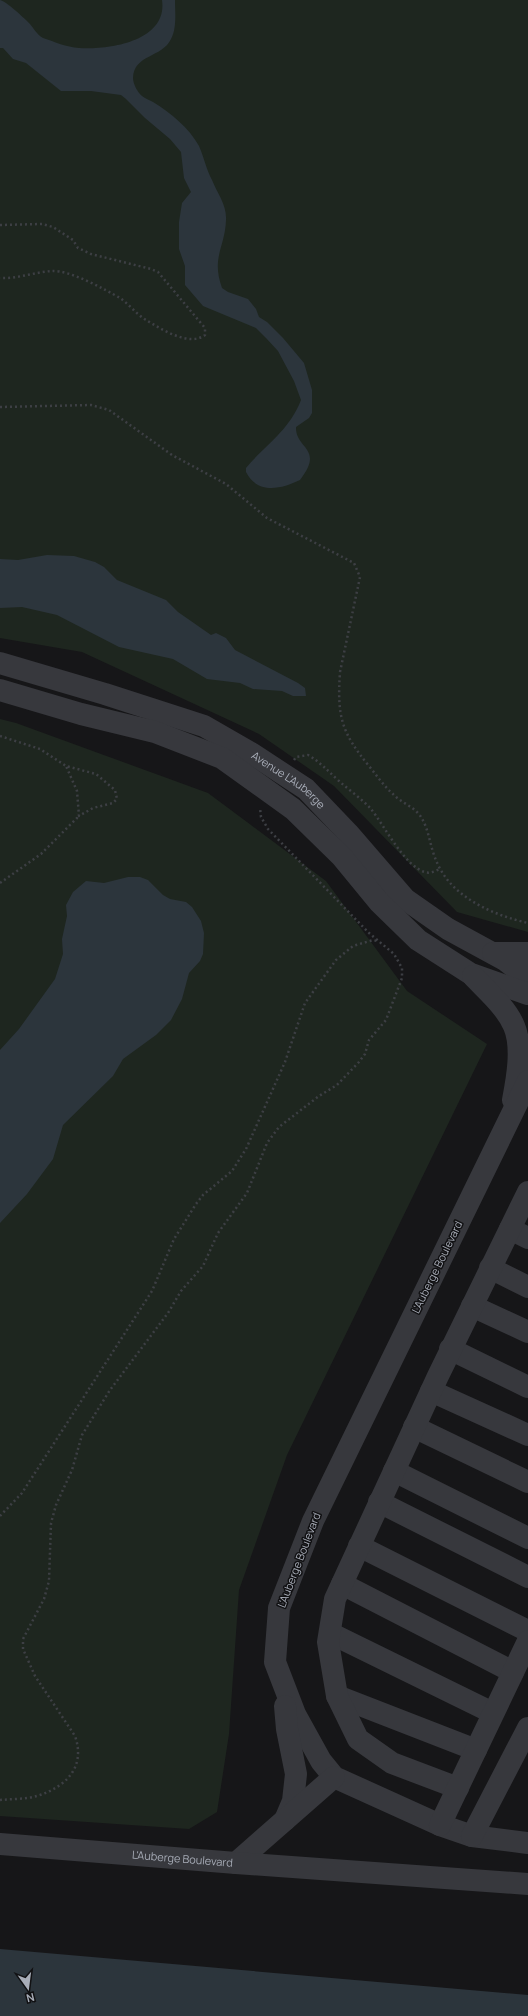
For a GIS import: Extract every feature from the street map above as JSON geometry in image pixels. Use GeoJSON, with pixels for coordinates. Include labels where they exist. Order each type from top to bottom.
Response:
{"type":"FeatureCollection","features":[{"type":"Feature","properties":{"kind":"street","name":"Avenue L'Auberge"},"geometry":{"type":"LineString","coordinates":[[0,664],[105,694],[204,726],[283,774],[311,794],[348,833],[405,899],[448,929],[505,960],[528,978]]}},
{"type":"Feature","properties":{"kind":"street","name":"Avenue L'Auberge"},"geometry":{"type":"LineString","coordinates":[[0,690],[81,714],[155,732],[222,758],[292,808],[342,857],[379,902],[418,940],[471,974],[528,994]]}},
{"type":"Feature","properties":{"kind":"street"},"geometry":{"type":"LineString","coordinates":[[493,953],[528,953]]}},
{"type":"Feature","properties":{"kind":"street"},"geometry":{"type":"LineString","coordinates":[[471,974],[500,1004],[514,1027],[519,1058],[510,1118]]}},
{"type":"Feature","properties":{"kind":"street","name":"L'Auberge Boulevard"},"geometry":{"type":"LineString","coordinates":[[0,1844],[236,1863],[334,1777],[321,1762],[294,1714],[275,1662],[279,1608],[310,1528],[528,1081]]}},
{"type":"Feature","properties":{"kind":"street"},"geometry":{"type":"LineString","coordinates":[[510,1118],[528,1099]]}},
{"type":"Feature","properties":{"kind":"street"},"geometry":{"type":"LineString","coordinates":[[458,1788],[392,1763],[358,1739],[337,1696],[328,1642],[335,1599],[450,1350],[490,1268],[519,1233],[528,1192]]}},
{"type":"Feature","properties":{"kind":"street"},"geometry":{"type":"LineString","coordinates":[[490,1268],[528,1287]]}},
{"type":"Feature","properties":{"kind":"street"},"geometry":{"type":"LineString","coordinates":[[472,1306],[528,1332]]}},
{"type":"Feature","properties":{"kind":"street"},"geometry":{"type":"LineString","coordinates":[[450,1350],[528,1387]]}},
{"type":"Feature","properties":{"kind":"street"},"geometry":{"type":"LineString","coordinates":[[431,1391],[528,1435]]}},
{"type":"Feature","properties":{"kind":"street"},"geometry":{"type":"LineString","coordinates":[[414,1427],[528,1482]]}},
{"type":"Feature","properties":{"kind":"street"},"geometry":{"type":"LineString","coordinates":[[394,1471],[528,1538]]}},
{"type":"Feature","properties":{"kind":"street"},"geometry":{"type":"LineString","coordinates":[[379,1502],[528,1577]]}},
{"type":"Feature","properties":{"kind":"street"},"geometry":{"type":"LineString","coordinates":[[359,1546],[528,1631]]}},
{"type":"Feature","properties":{"kind":"street"},"geometry":{"type":"LineString","coordinates":[[342,1584],[513,1672]]}},
{"type":"Feature","properties":{"kind":"street"},"geometry":{"type":"LineString","coordinates":[[330,1633],[493,1713]]}},
{"type":"Feature","properties":{"kind":"street"},"geometry":{"type":"LineString","coordinates":[[440,1825],[528,1641]]}},
{"type":"Feature","properties":{"kind":"street"},"geometry":{"type":"LineString","coordinates":[[283,1683],[287,1729],[296,1774],[293,1801],[285,1820]]}},
{"type":"Feature","properties":{"kind":"street"},"geometry":{"type":"LineString","coordinates":[[337,1696],[476,1750]]}},
{"type":"Feature","properties":{"kind":"street"},"geometry":{"type":"LineString","coordinates":[[472,1836],[528,1728]]}},
{"type":"Feature","properties":{"kind":"street"},"geometry":{"type":"LineString","coordinates":[[334,1777],[440,1825],[472,1836],[528,1843]]}},
{"type":"Feature","properties":{"kind":"street"},"geometry":{"type":"LineString","coordinates":[[236,1863],[528,1884]]}},
{"type":"Feature","properties":{"kind":"path"},"geometry":{"type":"LineString","coordinates":[[0,225],[42,224],[53,227],[73,240],[78,248],[91,254],[115,259],[158,272],[205,328],[205,334],[199,339],[189,339],[178,336],[145,320],[121,299],[97,286],[60,271],[0,278]]}},
{"type":"Feature","properties":{"kind":"path"},"geometry":{"type":"LineString","coordinates":[[0,407],[91,405],[109,410],[172,455],[226,484],[267,518],[303,535],[354,564],[360,577],[340,672],[339,693],[342,725],[357,752],[391,793],[421,817],[442,874],[462,894],[482,907],[497,914],[528,923]]}},
{"type":"Feature","properties":{"kind":"path"},"geometry":{"type":"LineString","coordinates":[[0,736],[40,749],[66,766],[96,774],[115,790],[117,799],[113,803],[93,808],[78,816],[77,791],[66,766]]}},
{"type":"Feature","properties":{"kind":"path"},"geometry":{"type":"LineString","coordinates":[[283,774],[296,756],[308,755],[322,763],[370,808],[399,850],[413,864],[424,872],[431,872],[440,869]]}},
{"type":"Feature","properties":{"kind":"path"},"geometry":{"type":"LineString","coordinates":[[0,1800],[37,1796],[51,1790],[66,1781],[73,1772],[78,1759],[78,1745],[75,1736],[27,1662],[23,1649],[23,1639],[44,1599],[49,1581],[51,1523],[56,1505],[72,1470],[82,1435],[110,1390],[168,1313],[181,1291],[203,1266],[218,1233],[247,1193],[267,1143],[279,1127],[300,1110],[337,1086],[359,1062],[365,1054],[369,1040],[386,1020],[402,978],[402,968],[394,954],[378,941],[335,900],[268,829],[261,817],[260,805],[270,792]]}},
{"type":"Feature","properties":{"kind":"path"},"geometry":{"type":"LineString","coordinates":[[0,883],[41,854],[77,818],[79,811]]}},
{"type":"Feature","properties":{"kind":"path"},"geometry":{"type":"LineString","coordinates":[[0,1516],[22,1493],[152,1291],[174,1238],[196,1204],[232,1171],[246,1149],[285,1062],[305,1003],[336,960],[353,946],[373,940],[378,941]]}},
{"type":"Feature","properties":{"kind":"shaded area"},"geometry":{"type":"Polygon","coordinates":[[[0,0],[528,0],[528,932],[457,912],[334,786],[259,734],[82,652],[0,638],[0,0]]]}},
{"type":"Feature","properties":{"kind":"shaded area"},"geometry":{"type":"Polygon","coordinates":[[[0,0],[19,14],[43,38],[70,47],[91,48],[120,45],[146,34],[156,25],[161,14],[162,0],[175,0],[175,25],[173,35],[167,45],[161,50],[138,64],[133,78],[134,83],[140,95],[160,106],[179,121],[195,139],[199,146],[208,172],[225,209],[226,215],[225,230],[218,260],[219,277],[222,288],[228,292],[248,299],[256,309],[259,317],[267,322],[283,338],[304,363],[312,390],[312,413],[309,418],[296,427],[297,434],[307,450],[310,461],[300,480],[285,486],[270,488],[263,487],[251,479],[246,472],[246,468],[284,429],[296,411],[301,400],[294,381],[278,351],[256,328],[203,306],[185,285],[185,266],[179,249],[179,222],[182,203],[191,192],[184,178],[181,152],[170,139],[121,95],[91,91],[61,91],[26,63],[13,59],[3,48],[0,48],[0,0]]]}},
{"type":"Feature","properties":{"kind":"shaded area"},"geometry":{"type":"Polygon","coordinates":[[[47,555],[74,556],[95,562],[104,567],[117,580],[166,600],[178,612],[211,635],[216,633],[226,638],[235,650],[298,683],[305,688],[306,696],[293,696],[282,691],[253,689],[240,683],[207,679],[173,659],[119,647],[57,615],[22,607],[0,608],[0,559],[18,560],[47,555]]]}},
{"type":"Feature","properties":{"kind":"shaded area"},"geometry":{"type":"Polygon","coordinates":[[[0,719],[16,723],[208,793],[326,881],[407,991],[487,1044],[287,1455],[239,1590],[229,1734],[217,1812],[189,1829],[0,1816],[0,719]]]}},
{"type":"Feature","properties":{"kind":"shaded area"},"geometry":{"type":"Polygon","coordinates":[[[128,877],[140,877],[148,880],[163,895],[170,899],[186,902],[192,907],[201,921],[204,933],[203,954],[200,961],[189,973],[182,999],[171,1020],[156,1035],[123,1059],[113,1076],[63,1125],[53,1159],[27,1194],[0,1223],[0,1050],[19,1029],[55,979],[63,954],[62,939],[67,916],[66,905],[73,892],[86,881],[104,883],[128,877]]]}},
{"type":"Feature","properties":{"kind":"shaded area"},"geometry":{"type":"Polygon","coordinates":[[[0,1949],[528,1995],[528,2016],[0,2016],[0,1949]]]}}]}
